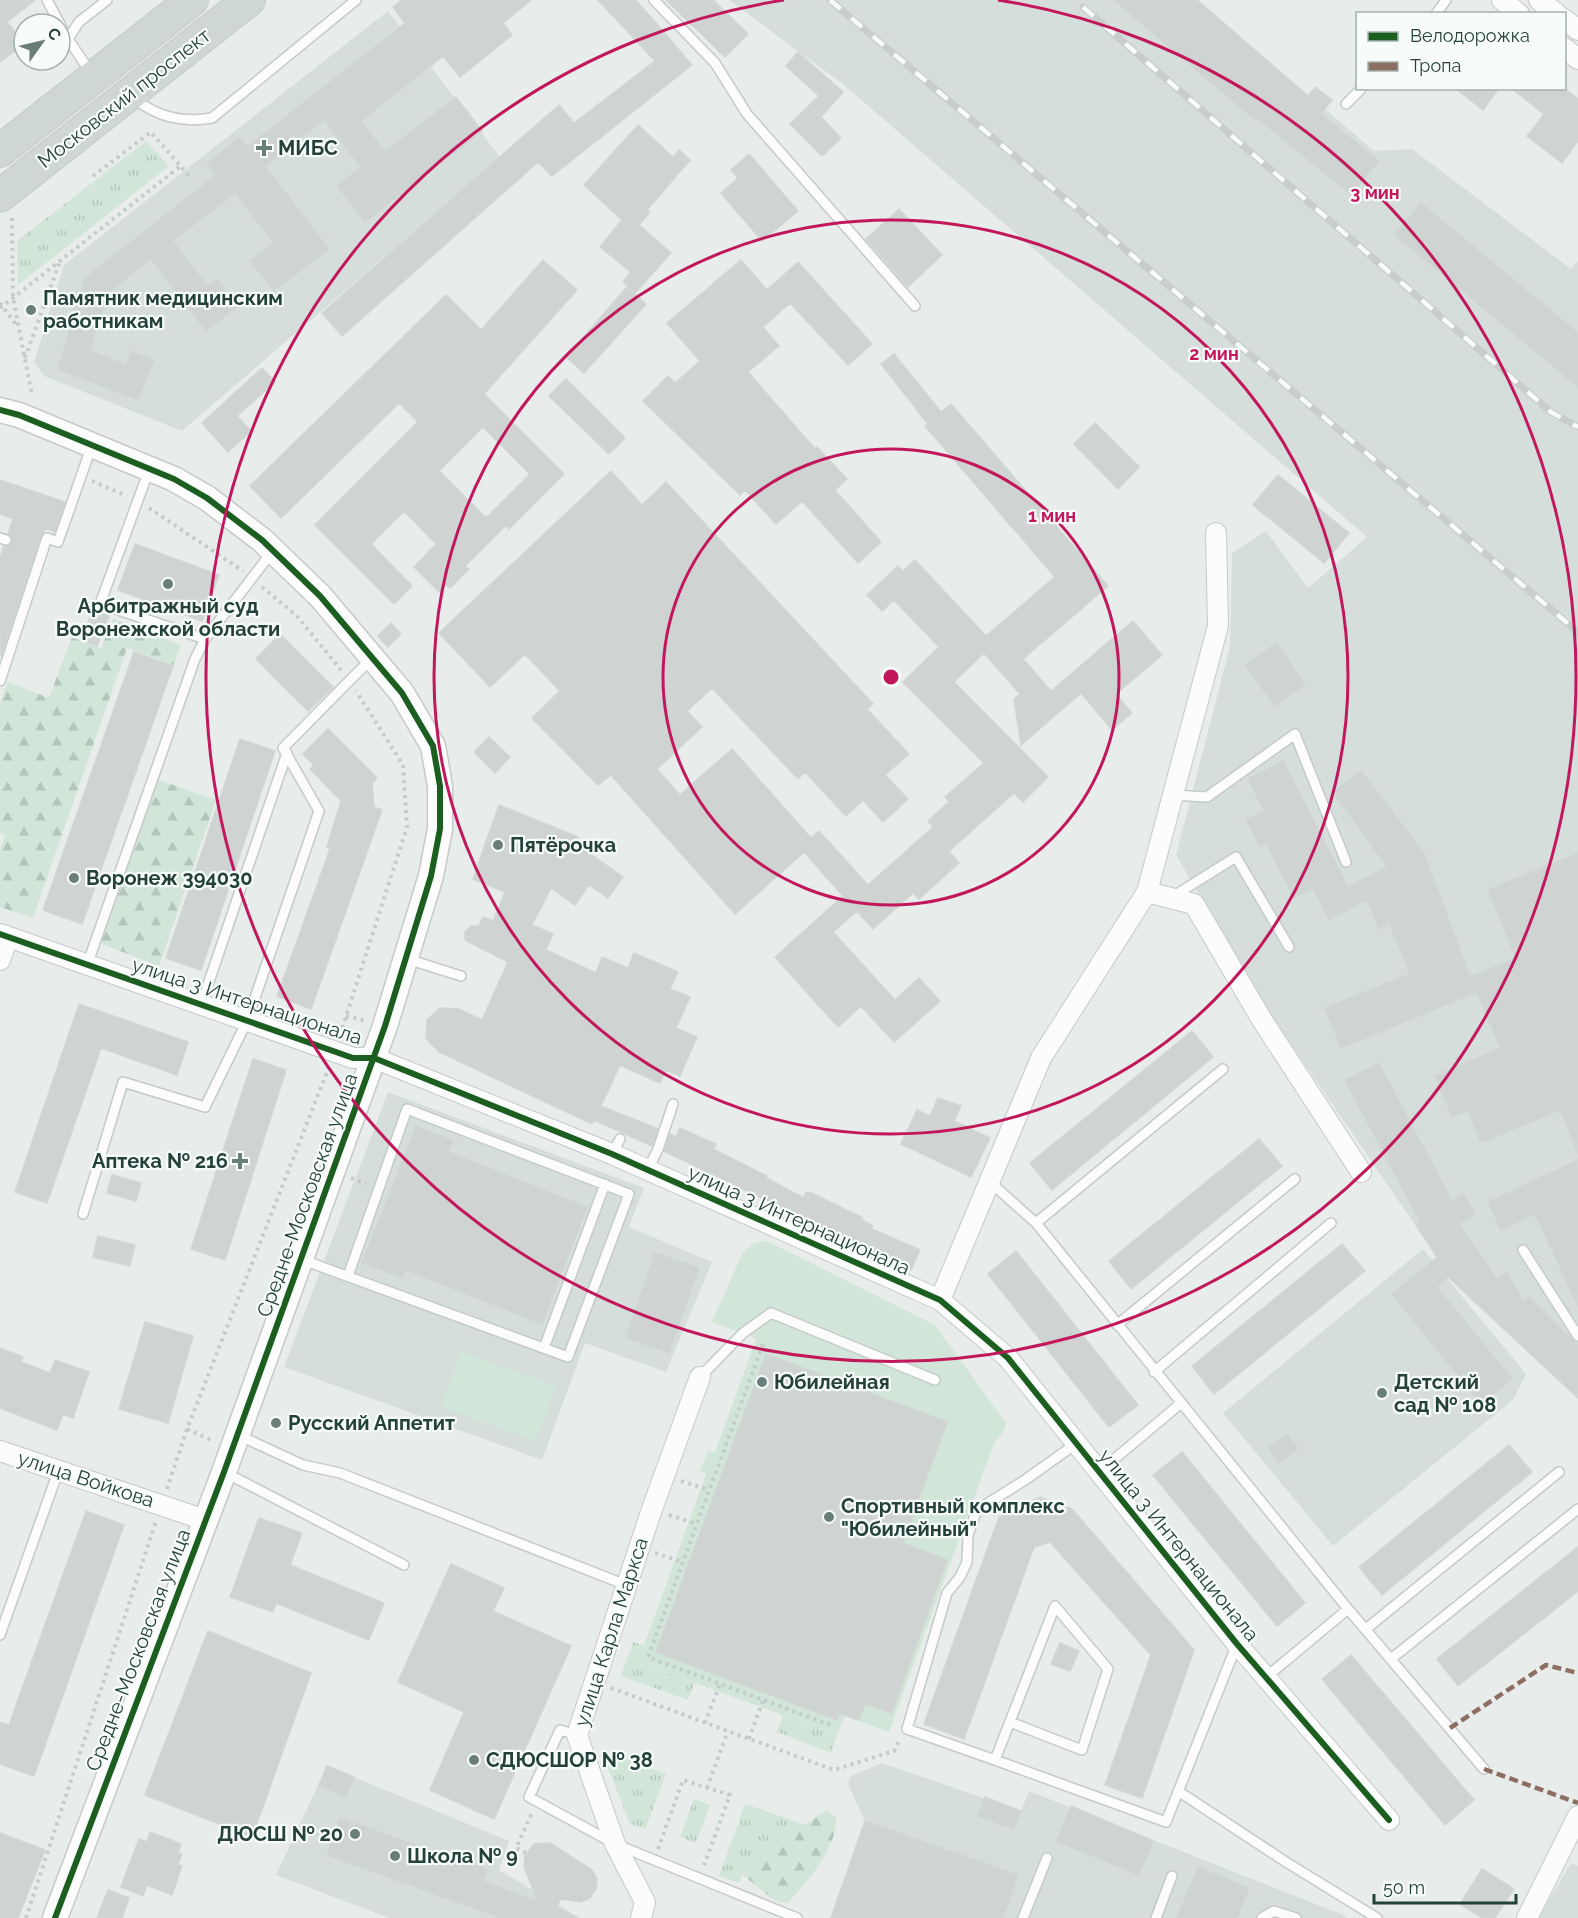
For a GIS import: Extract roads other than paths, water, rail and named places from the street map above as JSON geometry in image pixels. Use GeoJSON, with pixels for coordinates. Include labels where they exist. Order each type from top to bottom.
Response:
{"type":"FeatureCollection","features":[{"type":"Feature","properties":{"kind":"main road","name":"Московский проспект"},"geometry":{"type":"LineString","coordinates":[[0,151],[192,0]]}},
{"type":"Feature","properties":{"kind":"main road","name":"Московский проспект"},"geometry":{"type":"LineString","coordinates":[[6,206],[128,95],[249,0]]}},
{"type":"Feature","properties":{"kind":"street"},"geometry":{"type":"LineString","coordinates":[[1502,0],[1517,12]]}},
{"type":"Feature","properties":{"kind":"street"},"geometry":{"type":"LineString","coordinates":[[1539,0],[1554,12]]}},
{"type":"Feature","properties":{"kind":"street"},"geometry":{"type":"LineString","coordinates":[[1566,21],[1578,30]]}},
{"type":"Feature","properties":{"kind":"street"},"geometry":{"type":"LineString","coordinates":[[1566,50],[1578,59]]}},
{"type":"Feature","properties":{"kind":"street","name":"Средне-Московская улица"},"geometry":{"type":"LineString","coordinates":[[13,405],[92,444],[150,467],[207,498],[273,550],[320,596],[402,693],[433,746],[440,786],[440,829],[431,876],[374,1058],[238,1435],[55,1918]]}},
{"type":"Feature","properties":{"kind":"street"},"geometry":{"type":"LineString","coordinates":[[940,1300],[1041,1058],[1147,892],[1172,795],[1197,714],[1218,626],[1216,533]]}},
{"type":"Feature","properties":{"kind":"street"},"geometry":{"type":"LineString","coordinates":[[1147,892],[1194,904],[1262,1020],[1361,1172]]}},
{"type":"Feature","properties":{"kind":"street"},"geometry":{"type":"LineString","coordinates":[[0,960],[4,936]]}},
{"type":"Feature","properties":{"kind":"street","name":"улица 3 Интернационала"},"geometry":{"type":"LineString","coordinates":[[4,936],[353,1058],[374,1058],[616,1147],[647,1171],[940,1300],[1008,1358],[1265,1678],[1389,1820]]}},
{"type":"Feature","properties":{"kind":"street","name":"улица Карла Маркса"},"geometry":{"type":"LineString","coordinates":[[642,1918],[645,1902],[615,1844],[577,1735],[596,1683],[626,1585],[700,1377]]}},
{"type":"Feature","properties":{"kind":"street","name":"улица Войкова"},"geometry":{"type":"LineString","coordinates":[[0,1451],[205,1520]]}},
{"type":"Feature","properties":{"kind":"street"},"geometry":{"type":"LineString","coordinates":[[1527,1918],[1578,1816]]}},
{"type":"Feature","properties":{"kind":"lane"},"geometry":{"type":"LineString","coordinates":[[72,33],[79,22],[107,0]]}},
{"type":"Feature","properties":{"kind":"lane"},"geometry":{"type":"LineString","coordinates":[[128,95],[148,110],[164,117],[181,121],[212,117],[356,0]]}},
{"type":"Feature","properties":{"kind":"lane"},"geometry":{"type":"LineString","coordinates":[[654,0],[715,63],[747,114],[915,306]]}},
{"type":"Feature","properties":{"kind":"lane"},"geometry":{"type":"LineString","coordinates":[[72,45],[94,77]]}},
{"type":"Feature","properties":{"kind":"lane"},"geometry":{"type":"LineString","coordinates":[[1346,104],[1360,90]]}},
{"type":"Feature","properties":{"kind":"lane"},"geometry":{"type":"LineString","coordinates":[[0,681],[40,553],[47,538],[58,542],[92,444]]}},
{"type":"Feature","properties":{"kind":"lane"},"geometry":{"type":"LineString","coordinates":[[150,467],[100,604],[205,639]]}},
{"type":"Feature","properties":{"kind":"lane"},"geometry":{"type":"LineString","coordinates":[[87,965],[195,659],[205,639],[273,550]]}},
{"type":"Feature","properties":{"kind":"lane"},"geometry":{"type":"LineString","coordinates":[[83,1214],[123,1082],[205,1107],[247,1021],[319,811],[284,748],[371,659]]}},
{"type":"Feature","properties":{"kind":"lane"},"geometry":{"type":"LineString","coordinates":[[1172,795],[1207,797],[1295,734],[1346,862]]}},
{"type":"Feature","properties":{"kind":"lane"},"geometry":{"type":"LineString","coordinates":[[201,1005],[286,753]]}},
{"type":"Feature","properties":{"kind":"lane"},"geometry":{"type":"LineString","coordinates":[[1170,898],[1236,857],[1289,946]]}},
{"type":"Feature","properties":{"kind":"lane"},"geometry":{"type":"LineString","coordinates":[[407,958],[461,976]]}},
{"type":"Feature","properties":{"kind":"lane"},"geometry":{"type":"LineString","coordinates":[[1036,1223],[1223,1069]]}},
{"type":"Feature","properties":{"kind":"lane"},"geometry":{"type":"LineString","coordinates":[[647,1171],[658,1149],[673,1104]]}},
{"type":"Feature","properties":{"kind":"lane"},"geometry":{"type":"LineString","coordinates":[[302,1259],[348,1276],[544,1348],[568,1357],[629,1194],[407,1109],[348,1276]]}},
{"type":"Feature","properties":{"kind":"lane"},"geometry":{"type":"LineString","coordinates":[[1117,1325],[1295,1179]]}},
{"type":"Feature","properties":{"kind":"lane"},"geometry":{"type":"LineString","coordinates":[[990,1182],[1036,1223],[1154,1372],[1348,1609],[1484,1769]]}},
{"type":"Feature","properties":{"kind":"lane"},"geometry":{"type":"LineString","coordinates":[[544,1348],[605,1184]]}},
{"type":"Feature","properties":{"kind":"lane"},"geometry":{"type":"LineString","coordinates":[[1154,1372],[1331,1223]]}},
{"type":"Feature","properties":{"kind":"lane"},"geometry":{"type":"LineString","coordinates":[[1523,1250],[1578,1336]]}},
{"type":"Feature","properties":{"kind":"lane"},"geometry":{"type":"LineString","coordinates":[[700,1377],[742,1333],[771,1312],[935,1380]]}},
{"type":"Feature","properties":{"kind":"lane"},"geometry":{"type":"LineString","coordinates":[[1099,1472],[1180,1404]]}},
{"type":"Feature","properties":{"kind":"lane"},"geometry":{"type":"LineString","coordinates":[[238,1435],[303,1465],[340,1473],[626,1585]]}},
{"type":"Feature","properties":{"kind":"lane"},"geometry":{"type":"LineString","coordinates":[[1077,1443],[977,1510],[968,1535],[967,1562],[960,1577],[947,1593],[907,1729],[1166,1822],[1237,1644]]}},
{"type":"Feature","properties":{"kind":"lane"},"geometry":{"type":"LineString","coordinates":[[0,1635],[59,1469]]}},
{"type":"Feature","properties":{"kind":"lane"},"geometry":{"type":"LineString","coordinates":[[224,1472],[404,1565]]}},
{"type":"Feature","properties":{"kind":"lane"},"geometry":{"type":"LineString","coordinates":[[1366,1629],[1559,1472]]}},
{"type":"Feature","properties":{"kind":"lane"},"geometry":{"type":"LineString","coordinates":[[1391,1659],[1578,1509]]}},
{"type":"Feature","properties":{"kind":"lane"},"geometry":{"type":"LineString","coordinates":[[995,1760],[1055,1606],[1108,1669],[1082,1750],[1010,1722]]}},
{"type":"Feature","properties":{"kind":"lane"},"geometry":{"type":"LineString","coordinates":[[1265,1678],[1348,1609]]}},
{"type":"Feature","properties":{"kind":"lane"},"geometry":{"type":"LineString","coordinates":[[577,1735],[560,1730],[529,1797],[615,1844],[779,1915],[797,1918]]}},
{"type":"Feature","properties":{"kind":"lane"},"geometry":{"type":"LineString","coordinates":[[1178,1791],[1377,1918]]}},
{"type":"Feature","properties":{"kind":"lane"},"geometry":{"type":"LineString","coordinates":[[1023,1918],[1047,1858]]}},
{"type":"Feature","properties":{"kind":"lane"},"geometry":{"type":"LineString","coordinates":[[1156,1918],[1172,1876]]}},
{"type":"Feature","properties":{"kind":"lane"},"geometry":{"type":"LineString","coordinates":[[1262,1918],[1274,1911],[1296,1918]]}},
{"type":"Feature","properties":{"kind":"railway"},"geometry":{"type":"LineString","coordinates":[[830,0],[1578,632]]}},
{"type":"Feature","properties":{"kind":"railway"},"geometry":{"type":"LineString","coordinates":[[1083,7],[1551,412],[1578,427]]}},
{"type":"Feature","properties":{"kind":"place","name":"МИБС"},"geometry":{"type":"Point","coordinates":[264,148]}},
{"type":"Feature","properties":{"kind":"place","name":"Памятник медицинским работникам"},"geometry":{"type":"Point","coordinates":[31,310]}},
{"type":"Feature","properties":{"kind":"place","name":"Арбитражный суд Воронежской области"},"geometry":{"type":"Point","coordinates":[168,584]}},
{"type":"Feature","properties":{"kind":"place","name":"Пятёрочка"},"geometry":{"type":"Point","coordinates":[498,845]}},
{"type":"Feature","properties":{"kind":"place","name":"Воронеж 394030"},"geometry":{"type":"Point","coordinates":[74,878]}},
{"type":"Feature","properties":{"kind":"place","name":"Аптека № 216"},"geometry":{"type":"Point","coordinates":[240,1161]}},
{"type":"Feature","properties":{"kind":"place","name":"Юбилейная"},"geometry":{"type":"Point","coordinates":[762,1382]}},
{"type":"Feature","properties":{"kind":"place","name":"Детский сад № 108"},"geometry":{"type":"Point","coordinates":[1382,1393]}},
{"type":"Feature","properties":{"kind":"place","name":"Русский Аппетит"},"geometry":{"type":"Point","coordinates":[276,1423]}},
{"type":"Feature","properties":{"kind":"place","name":"Спортивный комплекс \"Юбилейный\""},"geometry":{"type":"Point","coordinates":[829,1517]}},
{"type":"Feature","properties":{"kind":"place","name":"СДЮСШОР № 38"},"geometry":{"type":"Point","coordinates":[474,1760]}},
{"type":"Feature","properties":{"kind":"place","name":"ДЮСШ № 20"},"geometry":{"type":"Point","coordinates":[355,1834]}},
{"type":"Feature","properties":{"kind":"place","name":"Школа № 9"},"geometry":{"type":"Point","coordinates":[395,1856]}}]}
